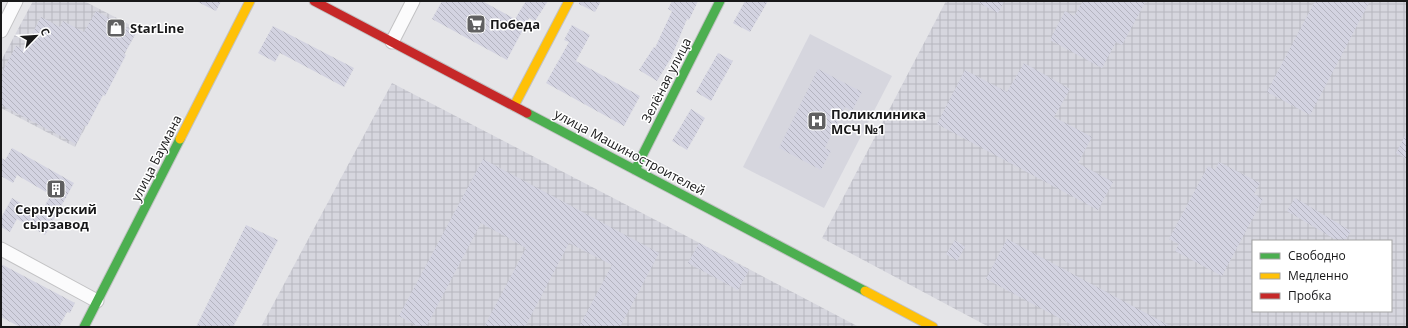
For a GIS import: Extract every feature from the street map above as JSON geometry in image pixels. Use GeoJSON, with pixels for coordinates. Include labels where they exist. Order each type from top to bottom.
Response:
{"type":"FeatureCollection","features":[{"type":"Feature","properties":{"kind":"main road","name":"улица Баумана"},"geometry":{"type":"LineString","coordinates":[[84,327],[250,1]]}},
{"type":"Feature","properties":{"kind":"main road","name":"улица Машиностроителей"},"geometry":{"type":"LineString","coordinates":[[314,1],[933,327]]}},
{"type":"Feature","properties":{"kind":"main road"},"geometry":{"type":"LineString","coordinates":[[514,106],[569,1]]}},
{"type":"Feature","properties":{"kind":"main road","name":"Зелёная улица"},"geometry":{"type":"LineString","coordinates":[[635,170],[720,1]]}},
{"type":"Feature","properties":{"kind":"street"},"geometry":{"type":"LineString","coordinates":[[1,31],[16,1]]}},
{"type":"Feature","properties":{"kind":"street"},"geometry":{"type":"LineString","coordinates":[[392,42],[413,1]]}},
{"type":"Feature","properties":{"kind":"street"},"geometry":{"type":"LineString","coordinates":[[1,249],[97,301]]}},
{"type":"Feature","properties":{"kind":"shaded area"},"geometry":{"type":"Polygon","coordinates":[[[33,1],[84,1],[138,29],[75,147],[1,108],[1,61],[33,1]]]}},
{"type":"Feature","properties":{"kind":"shaded area"},"geometry":{"type":"Polygon","coordinates":[[[946,1],[1407,1],[1407,327],[989,327],[822,238],[946,1]]]}},
{"type":"Feature","properties":{"kind":"shaded area","name":"Поликлиника МСЧ №1"},"geometry":{"type":"Polygon","coordinates":[[[810,34],[892,76],[824,208],[743,167],[810,34]]]}},
{"type":"Feature","properties":{"kind":"shaded area"},"geometry":{"type":"Polygon","coordinates":[[[392,83],[692,239],[859,327],[261,327],[392,83]]]}},
{"type":"Feature","properties":{"kind":"building"},"geometry":{"type":"Polygon","coordinates":[[[196,1],[221,1],[216,11],[196,1]]]}},
{"type":"Feature","properties":{"kind":"building"},"geometry":{"type":"Polygon","coordinates":[[[442,1],[482,1],[515,19],[526,1],[548,1],[535,21],[529,18],[507,60],[432,19],[442,1]]]}},
{"type":"Feature","properties":{"kind":"building"},"geometry":{"type":"Polygon","coordinates":[[[579,1],[601,1],[595,12],[579,4],[579,1]]]}},
{"type":"Feature","properties":{"kind":"building"},"geometry":{"type":"Polygon","coordinates":[[[672,1],[698,1],[689,20],[687,19],[671,58],[657,81],[639,70],[654,47],[655,48],[672,11],[668,9],[672,1]]]}},
{"type":"Feature","properties":{"kind":"building"},"geometry":{"type":"Polygon","coordinates":[[[745,1],[768,1],[750,32],[733,23],[745,1]]]}},
{"type":"Feature","properties":{"kind":"building"},"geometry":{"type":"Polygon","coordinates":[[[975,1],[1004,1],[998,13],[975,1]]]}},
{"type":"Feature","properties":{"kind":"building"},"geometry":{"type":"Polygon","coordinates":[[[1083,1],[1146,1],[1122,45],[1116,42],[1102,68],[1050,40],[1065,11],[1074,16],[1083,1]]]}},
{"type":"Feature","properties":{"kind":"building"},"geometry":{"type":"Polygon","coordinates":[[[1315,1],[1370,1],[1310,115],[1267,92],[1315,1]]]}},
{"type":"Feature","properties":{"kind":"building"},"geometry":{"type":"Polygon","coordinates":[[[96,11],[136,33],[124,54],[126,55],[105,96],[103,95],[87,126],[85,125],[76,144],[1,105],[1,74],[16,46],[24,49],[41,17],[60,27],[63,21],[84,32],[96,11]]]}},
{"type":"Feature","properties":{"kind":"building"},"geometry":{"type":"Polygon","coordinates":[[[572,25],[590,35],[576,61],[640,96],[624,126],[546,83],[569,42],[564,40],[572,25]]]}},
{"type":"Feature","properties":{"kind":"building"},"geometry":{"type":"Polygon","coordinates":[[[273,26],[354,68],[344,87],[280,53],[275,62],[258,53],[273,26]]]}},
{"type":"Feature","properties":{"kind":"building"},"geometry":{"type":"Polygon","coordinates":[[[718,53],[733,61],[711,101],[696,92],[718,53]]]}},
{"type":"Feature","properties":{"kind":"building"},"geometry":{"type":"Polygon","coordinates":[[[1024,63],[1070,89],[1054,117],[1092,137],[1078,163],[1113,182],[1098,210],[937,124],[965,70],[1007,92],[1024,63]]]}},
{"type":"Feature","properties":{"kind":"building"},"geometry":{"type":"Polygon","coordinates":[[[818,69],[862,92],[852,111],[845,107],[825,148],[831,151],[821,170],[779,148],[818,69]]]}},
{"type":"Feature","properties":{"kind":"building"},"geometry":{"type":"Polygon","coordinates":[[[691,109],[705,118],[687,150],[672,141],[691,109]]]}},
{"type":"Feature","properties":{"kind":"building"},"geometry":{"type":"Polygon","coordinates":[[[1407,132],[1407,159],[1396,153],[1407,132]]]}},
{"type":"Feature","properties":{"kind":"building","name":"Сернурский сырзавод"},"geometry":{"type":"Polygon","coordinates":[[[12,148],[74,183],[45,235],[17,219],[10,232],[1,227],[1,218],[12,198],[40,214],[51,195],[17,175],[13,183],[1,176],[1,158],[5,160],[12,148]]]}},
{"type":"Feature","properties":{"kind":"building"},"geometry":{"type":"Polygon","coordinates":[[[483,159],[659,253],[620,327],[579,327],[612,265],[569,243],[525,327],[484,327],[526,248],[481,223],[426,327],[419,327],[399,316],[483,159]]]}},
{"type":"Feature","properties":{"kind":"building"},"geometry":{"type":"Polygon","coordinates":[[[1219,162],[1260,183],[1254,194],[1263,199],[1222,276],[1175,251],[1179,244],[1169,239],[1208,166],[1215,170],[1219,162]]]}},
{"type":"Feature","properties":{"kind":"building"},"geometry":{"type":"Polygon","coordinates":[[[1295,198],[1351,231],[1346,240],[1336,240],[1287,211],[1295,198]]]}},
{"type":"Feature","properties":{"kind":"building"},"geometry":{"type":"Polygon","coordinates":[[[246,225],[278,240],[233,327],[196,327],[246,225]]]}},
{"type":"Feature","properties":{"kind":"building"},"geometry":{"type":"Polygon","coordinates":[[[1007,239],[1172,327],[1076,327],[986,279],[1007,239]]]}},
{"type":"Feature","properties":{"kind":"building"},"geometry":{"type":"Polygon","coordinates":[[[955,240],[965,247],[957,261],[946,254],[955,240]]]}},
{"type":"Feature","properties":{"kind":"building"},"geometry":{"type":"Polygon","coordinates":[[[699,243],[749,270],[738,290],[688,263],[699,243]]]}},
{"type":"Feature","properties":{"kind":"building"},"geometry":{"type":"Polygon","coordinates":[[[1,264],[75,303],[70,313],[67,312],[59,327],[20,327],[1,317],[1,264]]]}},
{"type":"Feature","properties":{"kind":"traffic: fast"},"geometry":{"type":"LineString","coordinates":[[635,170],[720,1]]}},
{"type":"Feature","properties":{"kind":"traffic: fast"},"geometry":{"type":"LineString","coordinates":[[527,113],[865,291]]}},
{"type":"Feature","properties":{"kind":"traffic: fast"},"geometry":{"type":"LineString","coordinates":[[84,327],[180,139]]}},
{"type":"Feature","properties":{"kind":"traffic: slow"},"geometry":{"type":"LineString","coordinates":[[180,139],[250,1]]}},
{"type":"Feature","properties":{"kind":"traffic: slow"},"geometry":{"type":"LineString","coordinates":[[514,106],[569,1]]}},
{"type":"Feature","properties":{"kind":"traffic: slow"},"geometry":{"type":"LineString","coordinates":[[865,291],[933,327]]}},
{"type":"Feature","properties":{"kind":"traffic: jam"},"geometry":{"type":"LineString","coordinates":[[314,1],[527,113]]}},
{"type":"Feature","properties":{"kind":"place","name":"Победа"},"geometry":{"type":"Point","coordinates":[476,24]}},
{"type":"Feature","properties":{"kind":"place","name":"StarLine"},"geometry":{"type":"Point","coordinates":[116,28]}},
{"type":"Feature","properties":{"kind":"place","name":"Поликлиника МСЧ №1"},"geometry":{"type":"Point","coordinates":[817,121]}},
{"type":"Feature","properties":{"kind":"place","name":"Сернурский сырзавод"},"geometry":{"type":"Point","coordinates":[56,189]}}]}
